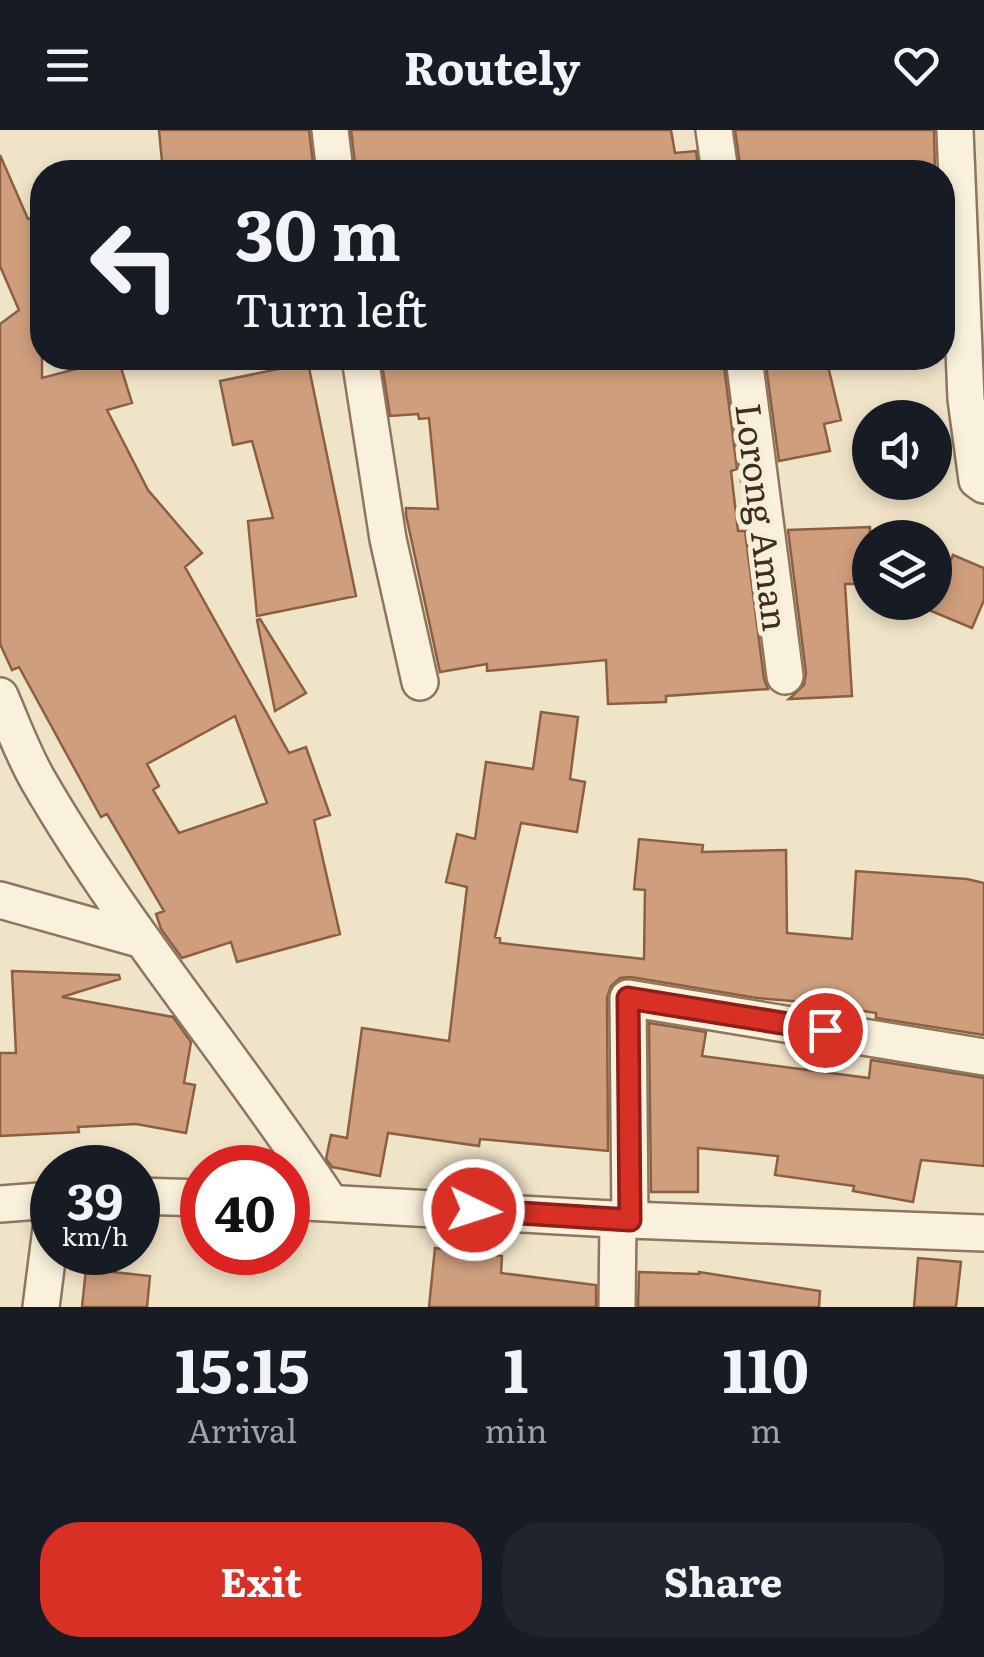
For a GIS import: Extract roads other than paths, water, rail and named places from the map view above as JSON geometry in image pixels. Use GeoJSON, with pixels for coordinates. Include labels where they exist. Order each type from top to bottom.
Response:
{"type":"FeatureCollection","features":[{"type":"Feature","properties":{"kind":"street"},"geometry":{"type":"LineString","coordinates":[[330,130],[334,160]]}},
{"type":"Feature","properties":{"kind":"street"},"geometry":{"type":"LineString","coordinates":[[714,130],[718,160]]}},
{"type":"Feature","properties":{"kind":"street"},"geometry":{"type":"LineString","coordinates":[[955,130],[966,399],[977,480],[984,484]]}},
{"type":"Feature","properties":{"kind":"street"},"geometry":{"type":"LineString","coordinates":[[362,370],[388,539],[420,682]]}},
{"type":"Feature","properties":{"kind":"street","name":"Lorong Aman"},"geometry":{"type":"LineString","coordinates":[[746,370],[785,676]]}},
{"type":"Feature","properties":{"kind":"street"},"geometry":{"type":"LineString","coordinates":[[0,696],[36,777],[139,939],[278,1122],[330,1202]]}},
{"type":"Feature","properties":{"kind":"street"},"geometry":{"type":"LineString","coordinates":[[0,900],[139,939]]}},
{"type":"Feature","properties":{"kind":"street"},"geometry":{"type":"LineString","coordinates":[[617,1307],[624,1220],[628,998],[984,1057]]}},
{"type":"Feature","properties":{"kind":"street"},"geometry":{"type":"LineString","coordinates":[[310,1201],[624,1220],[984,1233]]}},
{"type":"Feature","properties":{"kind":"street"},"geometry":{"type":"LineString","coordinates":[[0,1204],[30,1202]]}},
{"type":"Feature","properties":{"kind":"street"},"geometry":{"type":"LineString","coordinates":[[40,1307],[44,1275]]}}]}
